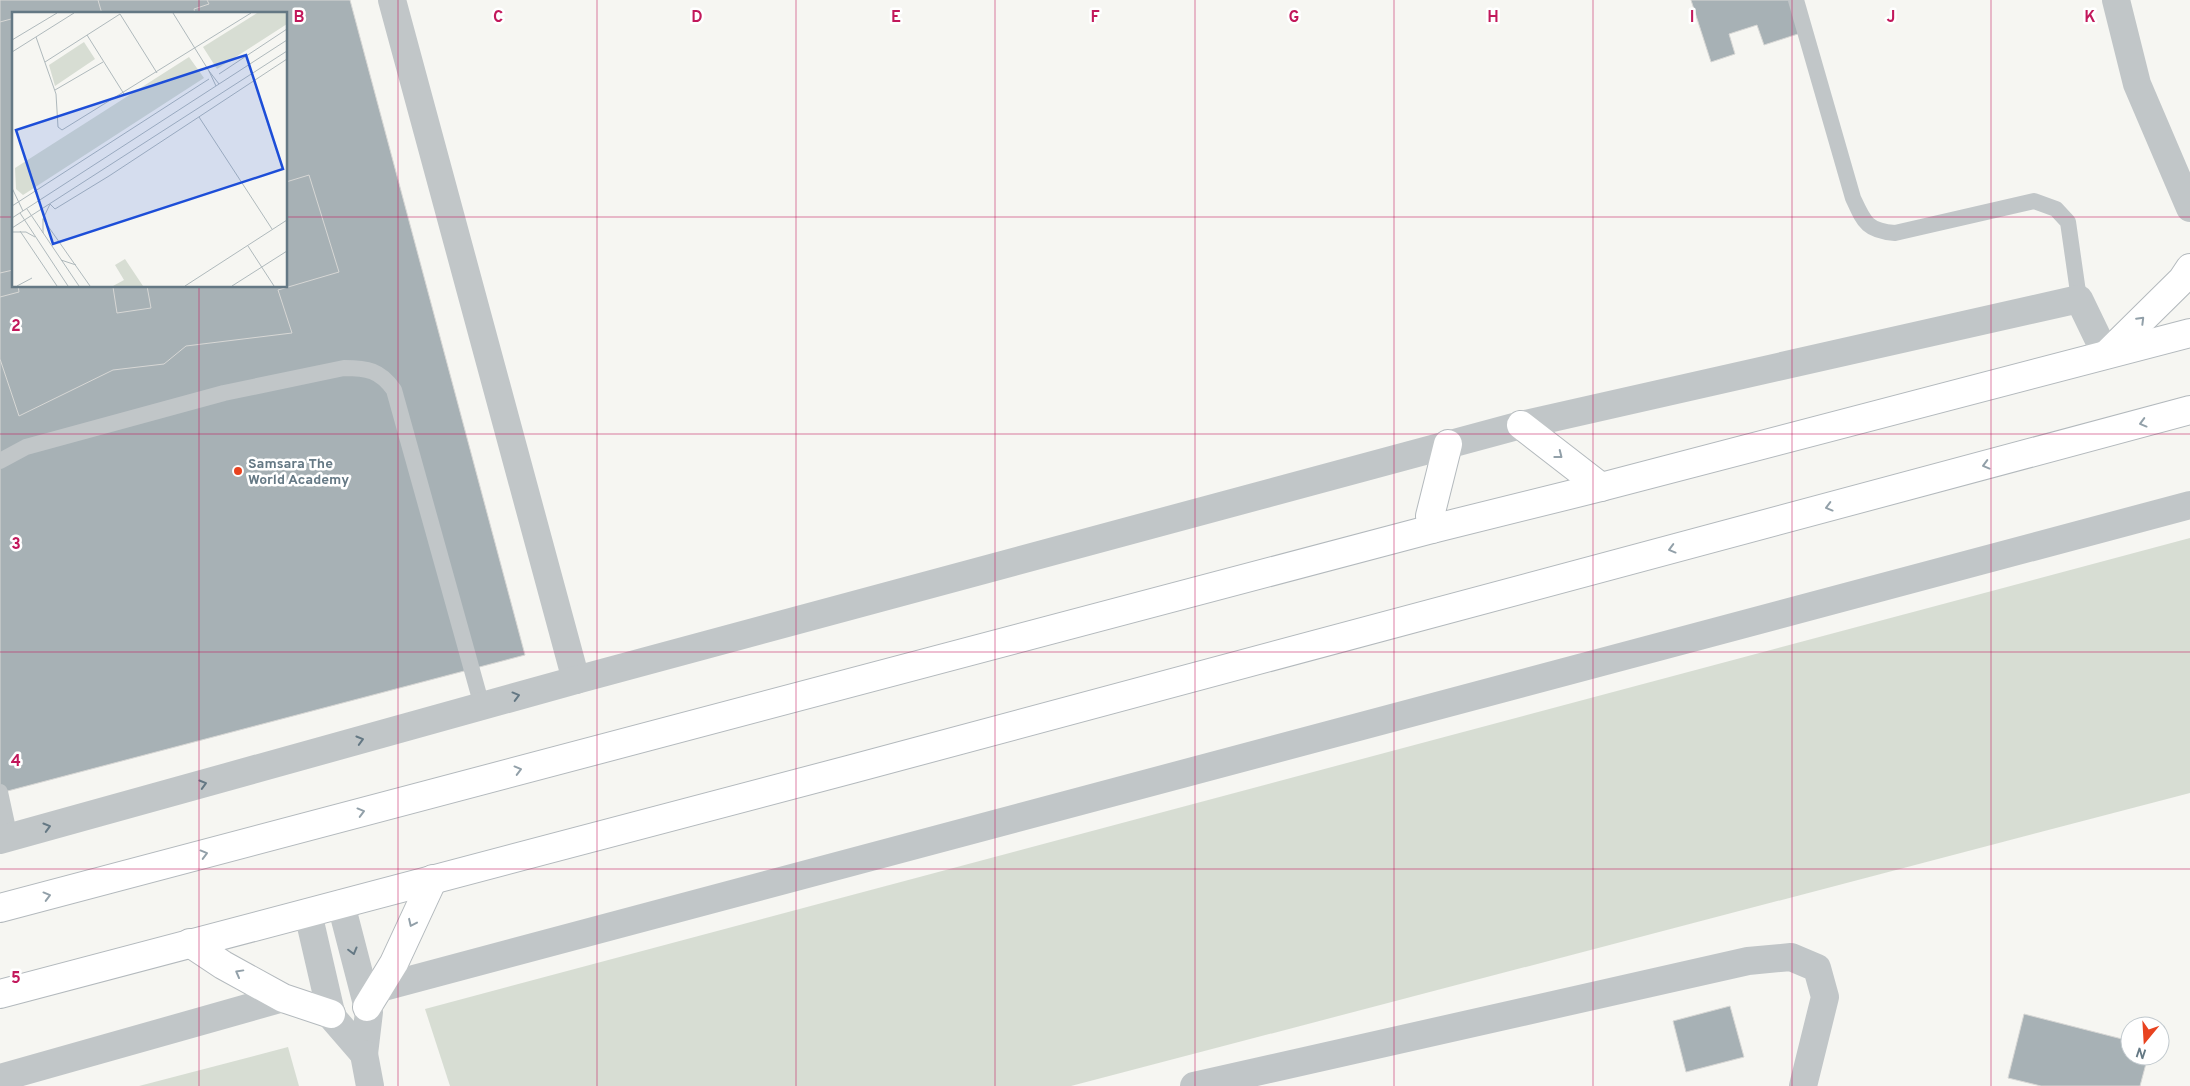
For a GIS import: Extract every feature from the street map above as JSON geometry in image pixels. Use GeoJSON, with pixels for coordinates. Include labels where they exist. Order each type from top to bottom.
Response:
{"type":"FeatureCollection","features":[{"type":"Feature","properties":{"kind":"street"},"geometry":{"type":"LineString","coordinates":[[392,0],[576,680]]}},
{"type":"Feature","properties":{"kind":"street"},"geometry":{"type":"LineString","coordinates":[[2116,0],[2137,84],[2190,208]]}},
{"type":"Feature","properties":{"kind":"street"},"geometry":{"type":"LineString","coordinates":[[2106,355],[2182,280],[2190,268]]}},
{"type":"Feature","properties":{"kind":"street"},"geometry":{"type":"LineString","coordinates":[[5,839],[576,680],[1521,425],[2079,299],[2106,355]]}},
{"type":"Feature","properties":{"kind":"street"},"geometry":{"type":"LineString","coordinates":[[0,908],[1432,529],[1601,487],[2190,333]]}},
{"type":"Feature","properties":{"kind":"street"},"geometry":{"type":"LineString","coordinates":[[0,994],[871,764],[2190,410]]}},
{"type":"Feature","properties":{"kind":"street"},"geometry":{"type":"LineString","coordinates":[[1521,425],[1601,487]]}},
{"type":"Feature","properties":{"kind":"street"},"geometry":{"type":"LineString","coordinates":[[1432,529],[1430,516],[1448,444]]}},
{"type":"Feature","properties":{"kind":"street"},"geometry":{"type":"LineString","coordinates":[[373,997],[2190,505]]}},
{"type":"Feature","properties":{"kind":"street"},"geometry":{"type":"LineString","coordinates":[[370,1086],[364,1054],[369,1012],[373,997],[394,963],[433,879]]}},
{"type":"Feature","properties":{"kind":"street"},"geometry":{"type":"LineString","coordinates":[[340,904],[373,997]]}},
{"type":"Feature","properties":{"kind":"street"},"geometry":{"type":"LineString","coordinates":[[308,913],[332,1018],[364,1054]]}},
{"type":"Feature","properties":{"kind":"street"},"geometry":{"type":"LineString","coordinates":[[190,944],[283,998],[331,1014]]}},
{"type":"Feature","properties":{"kind":"street"},"geometry":{"type":"LineString","coordinates":[[1194,1086],[1748,962],[1791,957],[1816,968],[1825,997],[1803,1086]]}},
{"type":"Feature","properties":{"kind":"street"},"geometry":{"type":"LineString","coordinates":[[0,1078],[283,998]]}},
{"type":"Feature","properties":{"kind":"lane"},"geometry":{"type":"LineString","coordinates":[[1796,0],[1853,198],[1865,223],[1879,232],[1894,234],[2034,201],[2056,208],[2068,222],[2079,299]]}},
{"type":"Feature","properties":{"kind":"lane"},"geometry":{"type":"LineString","coordinates":[[0,460],[26,447],[224,393],[344,368],[360,368],[374,371],[386,378],[394,390],[482,706]]}},
{"type":"Feature","properties":{"kind":"lane"},"geometry":{"type":"LineString","coordinates":[[0,792],[5,839]]}},
{"type":"Feature","properties":{"kind":"shaded area"},"geometry":{"type":"Polygon","coordinates":[[[2190,538],[2190,793],[1071,1086],[450,1086],[425,1009],[2190,538]]]}},
{"type":"Feature","properties":{"kind":"shaded area"},"geometry":{"type":"Polygon","coordinates":[[[288,1047],[299,1086],[139,1086],[288,1047]]]}},
{"type":"Feature","properties":{"kind":"building","name":"Samsara The World Academy"},"geometry":{"type":"Polygon","coordinates":[[[0,0],[350,0],[525,655],[0,793],[0,0]]]}},
{"type":"Feature","properties":{"kind":"building"},"geometry":{"type":"Polygon","coordinates":[[[98,0],[207,0],[209,4],[194,9],[195,12],[101,12],[98,0]]]}},
{"type":"Feature","properties":{"kind":"building"},"geometry":{"type":"Polygon","coordinates":[[[1691,0],[1793,0],[1804,32],[1764,45],[1757,25],[1729,34],[1735,54],[1711,62],[1691,0]]]}},
{"type":"Feature","properties":{"kind":"building"},"geometry":{"type":"Polygon","coordinates":[[[11,19],[12,22],[12,270],[0,273],[0,22],[11,19]]]}},
{"type":"Feature","properties":{"kind":"building"},"geometry":{"type":"Polygon","coordinates":[[[309,175],[339,272],[288,287],[288,181],[309,175]]]}},
{"type":"Feature","properties":{"kind":"building"},"geometry":{"type":"Polygon","coordinates":[[[18,288],[113,288],[117,313],[151,308],[147,288],[285,288],[278,290],[292,333],[186,346],[164,364],[113,370],[19,416],[0,359],[0,297],[19,292],[18,288]]]}},
{"type":"Feature","properties":{"kind":"building"},"geometry":{"type":"Polygon","coordinates":[[[1730,1006],[1744,1057],[1686,1072],[1673,1021],[1730,1006]]]}},
{"type":"Feature","properties":{"kind":"building"},"geometry":{"type":"Polygon","coordinates":[[[2024,1014],[2120,1038],[2120,1066],[2145,1066],[2140,1086],[2041,1086],[2008,1078],[2024,1014]]]}},
{"type":"Feature","properties":{"kind":"place","name":"Samsara The World Academy"},"geometry":{"type":"Point","coordinates":[238,471]}}]}
